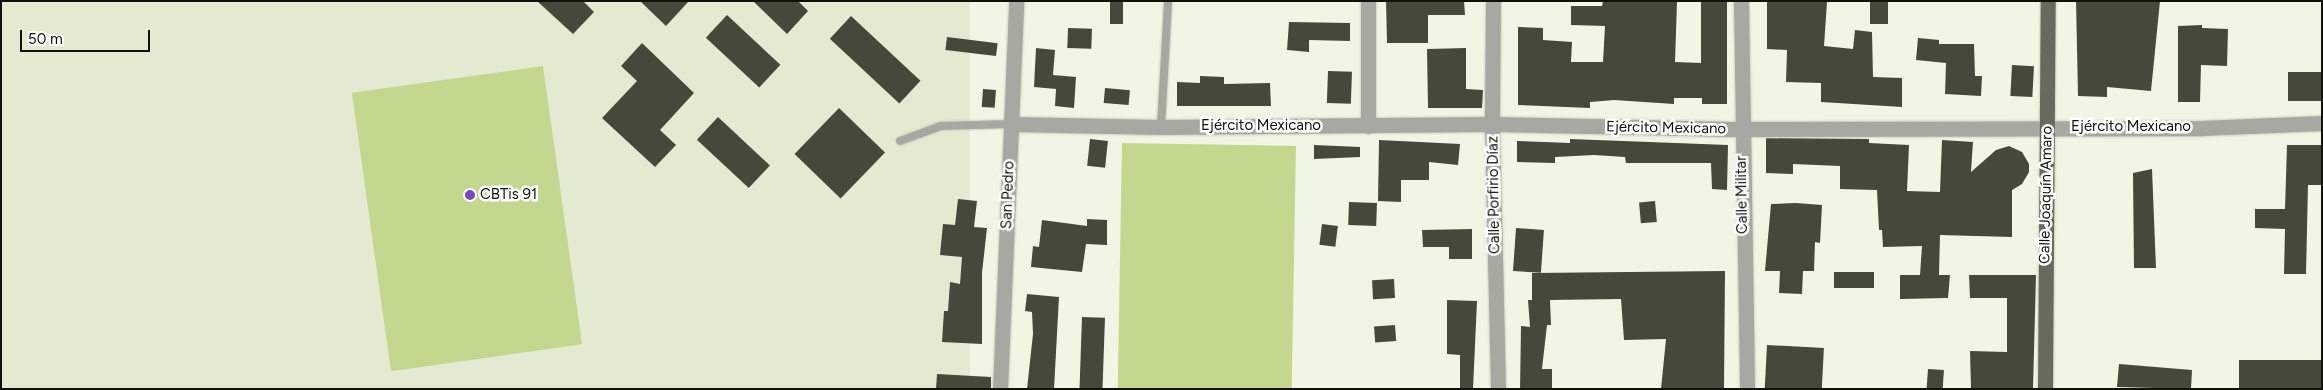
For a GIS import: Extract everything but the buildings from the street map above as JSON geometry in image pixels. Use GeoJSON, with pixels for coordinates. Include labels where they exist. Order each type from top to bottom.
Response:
{"type":"FeatureCollection","features":[{"type":"Feature","properties":{"kind":"main road","name":"Calle Joaquín Amaro"},"geometry":{"type":"LineString","coordinates":[[2045,389],[2048,1]]}},
{"type":"Feature","properties":{"kind":"street","name":"San Pedro"},"geometry":{"type":"LineString","coordinates":[[1000,389],[1016,1]]}},
{"type":"Feature","properties":{"kind":"street"},"geometry":{"type":"LineString","coordinates":[[1368,1],[1368,126]]}},
{"type":"Feature","properties":{"kind":"street","name":"Calle Porfirio Díaz"},"geometry":{"type":"LineString","coordinates":[[1493,1],[1492,124],[1498,389]]}},
{"type":"Feature","properties":{"kind":"street","name":"Calle Militar"},"geometry":{"type":"LineString","coordinates":[[1740,1],[1747,389]]}},
{"type":"Feature","properties":{"kind":"street","name":"Ejército Mexicano"},"geometry":{"type":"LineString","coordinates":[[1011,124],[1161,126],[1492,124],[1741,129],[2201,128],[2322,123]]}},
{"type":"Feature","properties":{"kind":"lane"},"geometry":{"type":"LineString","coordinates":[[1161,126],[1168,1]]}},
{"type":"Feature","properties":{"kind":"lane"},"geometry":{"type":"LineString","coordinates":[[900,141],[941,126],[1011,124]]}},
{"type":"Feature","properties":{"kind":"shaded area","name":"CBTis 91"},"geometry":{"type":"Polygon","coordinates":[[[1,1],[970,1],[970,389],[1,389],[1,1]]]}},
{"type":"Feature","properties":{"kind":"green space"},"geometry":{"type":"Polygon","coordinates":[[[543,66],[582,344],[391,371],[352,93],[543,66]]]}},
{"type":"Feature","properties":{"kind":"green space"},"geometry":{"type":"Polygon","coordinates":[[[1122,143],[1296,146],[1292,389],[1118,389],[1122,143]]]}},
{"type":"Feature","properties":{"kind":"place","name":"CBTis 91"},"geometry":{"type":"Point","coordinates":[470,195]}}]}
